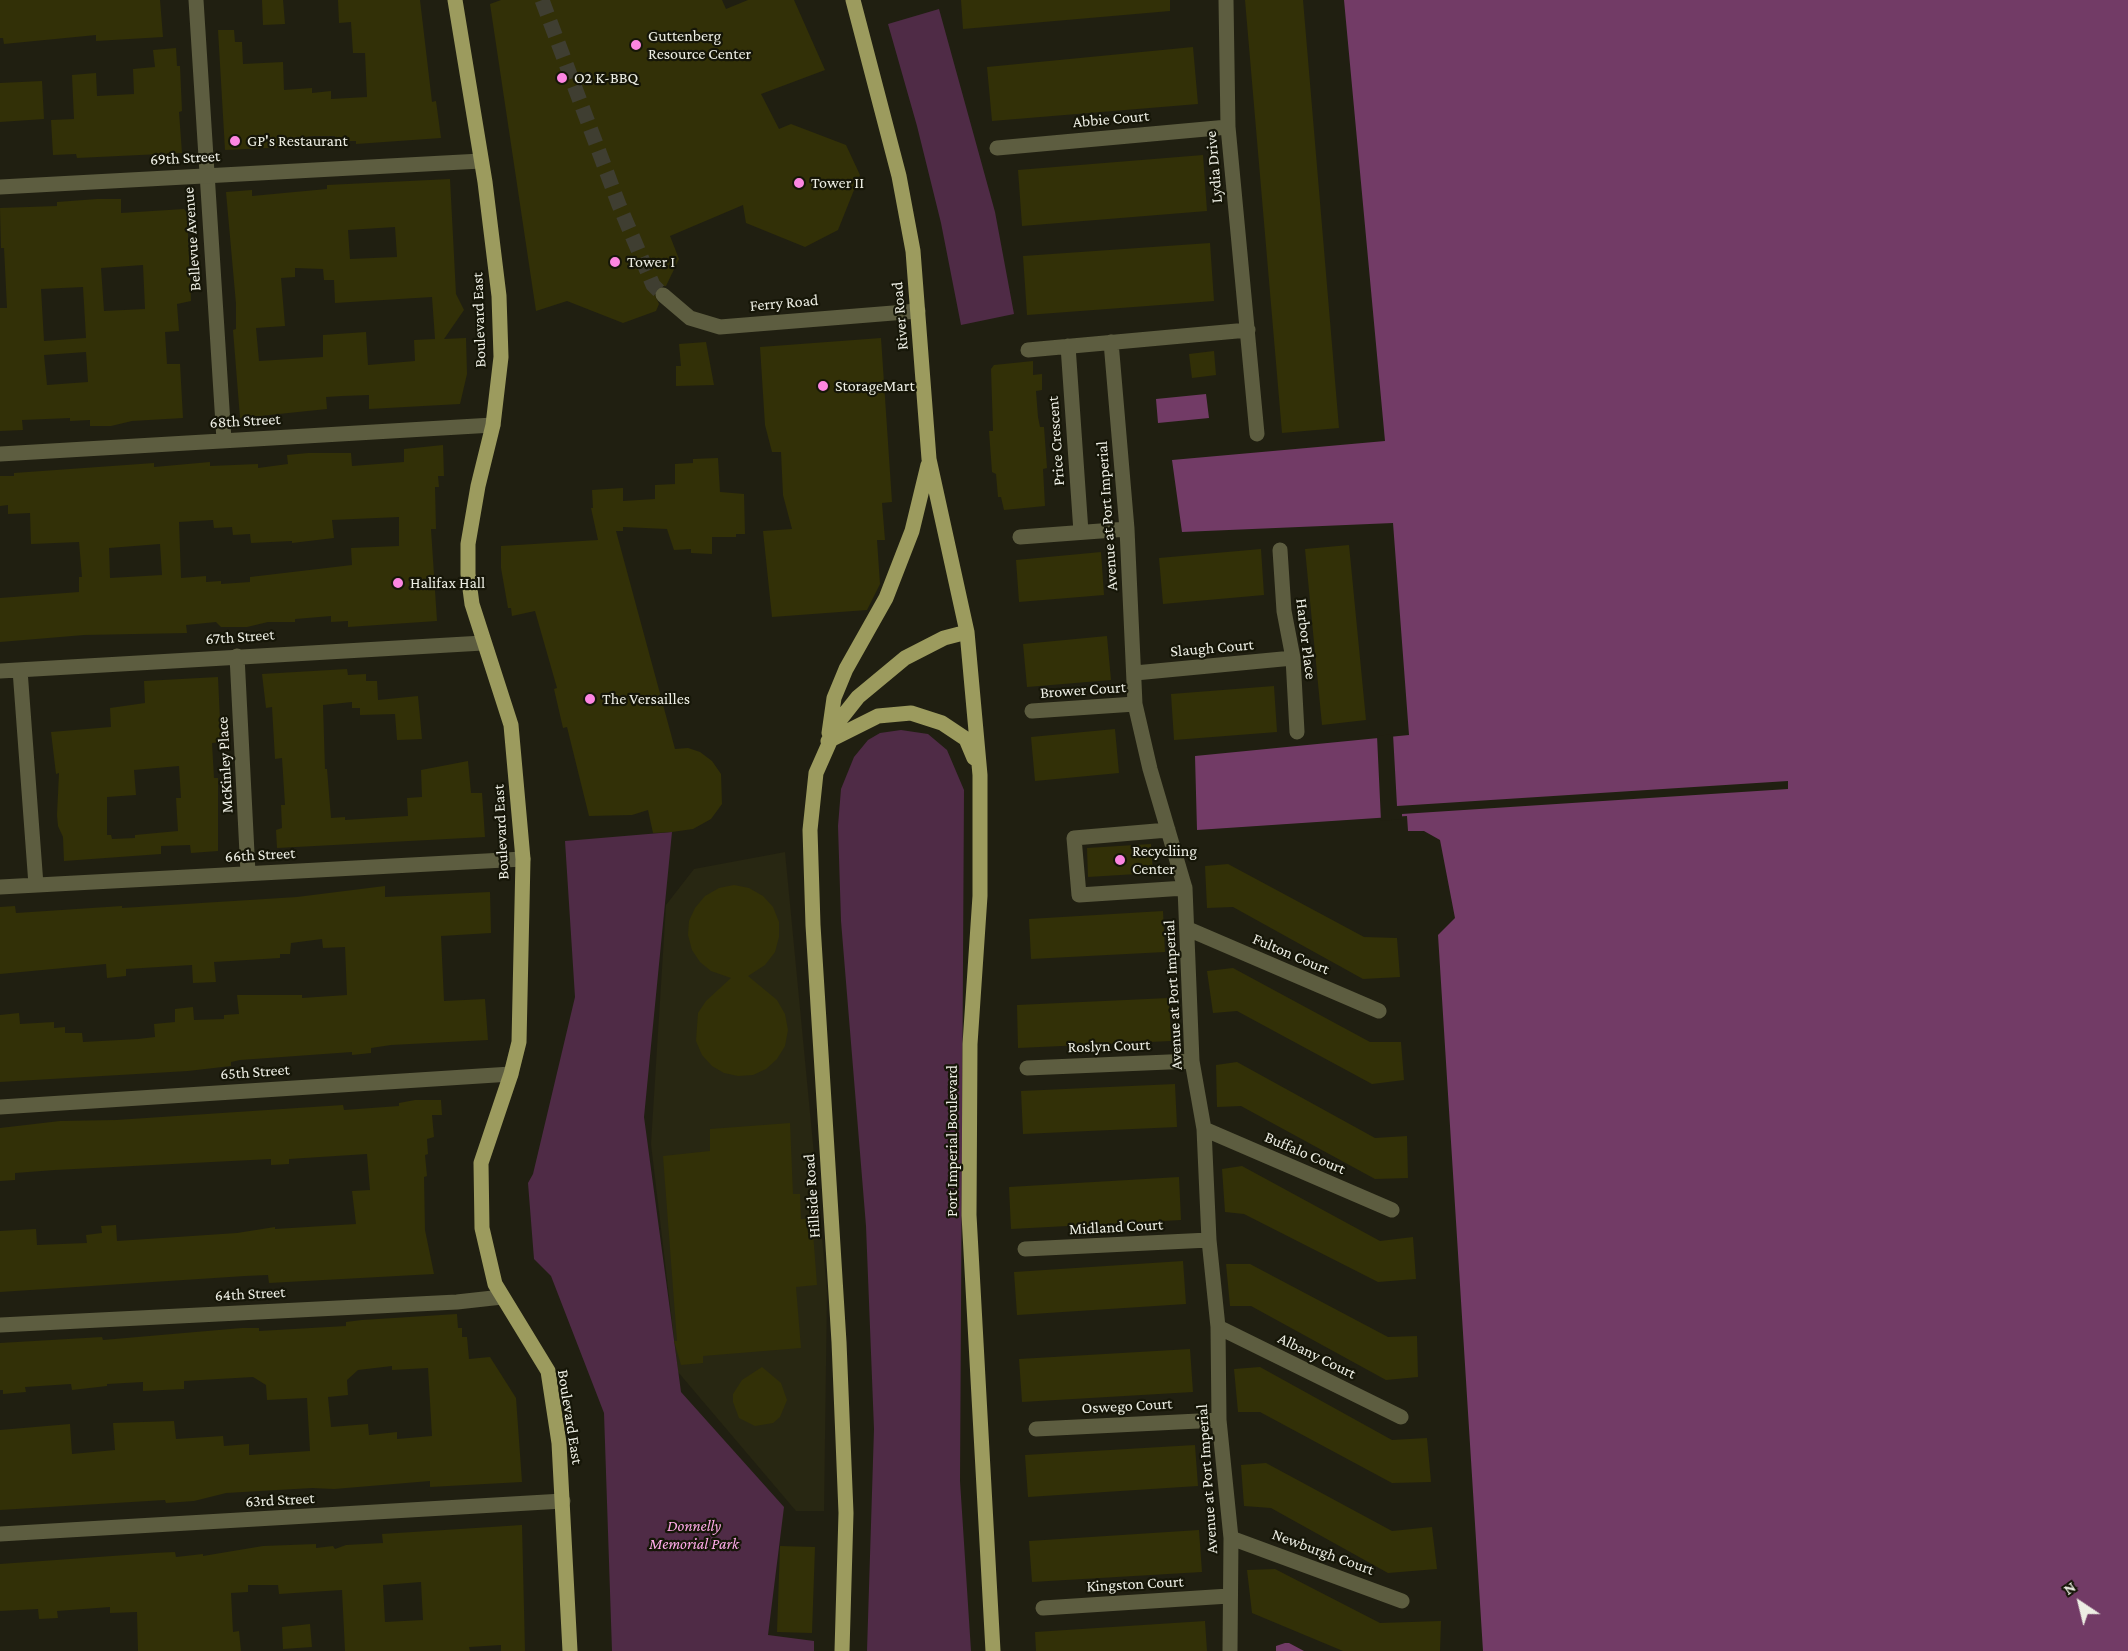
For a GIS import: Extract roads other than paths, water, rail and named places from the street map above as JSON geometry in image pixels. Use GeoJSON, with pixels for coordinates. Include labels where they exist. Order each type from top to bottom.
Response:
{"type":"FeatureCollection","features":[{"type":"Feature","properties":{"kind":"main road","name":"Boulevard East"},"geometry":{"type":"LineString","coordinates":[[455,0],[481,161],[499,296],[501,357],[493,425],[478,486],[468,544],[468,574],[472,604],[511,724],[523,859],[519,1042],[511,1074],[481,1163],[482,1228],[495,1284],[548,1371],[560,1443],[570,1651]]}},
{"type":"Feature","properties":{"kind":"main road","name":"River Road"},"geometry":{"type":"LineString","coordinates":[[853,0],[899,176],[914,250],[929,459],[967,632]]}},
{"type":"Feature","properties":{"kind":"main road"},"geometry":{"type":"LineString","coordinates":[[828,742],[834,698],[846,669],[886,598],[912,531],[929,459]]}},
{"type":"Feature","properties":{"kind":"main road"},"geometry":{"type":"LineString","coordinates":[[828,742],[839,721],[858,697],[878,678],[905,658],[934,643],[967,632]]}},
{"type":"Feature","properties":{"kind":"main road","name":"Port Imperial Boulevard"},"geometry":{"type":"LineString","coordinates":[[967,632],[980,775],[980,897],[970,1044],[969,1215],[993,1651]]}},
{"type":"Feature","properties":{"kind":"main road"},"geometry":{"type":"LineString","coordinates":[[828,742],[878,716],[911,714],[942,723],[966,739],[980,775]]}},
{"type":"Feature","properties":{"kind":"main road","name":"Hillside Road"},"geometry":{"type":"LineString","coordinates":[[828,742],[816,773],[810,830],[813,925],[843,1432],[846,1513],[843,1651]]}},
{"type":"Feature","properties":{"kind":"street","name":"Bellevue Avenue"},"geometry":{"type":"LineString","coordinates":[[195,0],[224,440]]}},
{"type":"Feature","properties":{"kind":"street","name":"Lydia Drive"},"geometry":{"type":"LineString","coordinates":[[1226,0],[1228,127],[1257,434]]}},
{"type":"Feature","properties":{"kind":"street","name":"Abbie Court"},"geometry":{"type":"LineString","coordinates":[[997,148],[1228,127]]}},
{"type":"Feature","properties":{"kind":"street","name":"69th Street"},"geometry":{"type":"LineString","coordinates":[[0,187],[481,161]]}},
{"type":"Feature","properties":{"kind":"street","name":"Ferry Road"},"geometry":{"type":"LineString","coordinates":[[663,295],[690,318],[720,327],[918,311]]}},
{"type":"Feature","properties":{"kind":"street"},"geometry":{"type":"LineString","coordinates":[[1028,350],[1248,330]]}},
{"type":"Feature","properties":{"kind":"street","name":"Avenue at Port Imperial"},"geometry":{"type":"LineString","coordinates":[[1111,342],[1127,529],[1135,704],[1150,769],[1185,888],[1192,1061],[1204,1129],[1209,1240],[1218,1327],[1219,1420],[1231,1538],[1230,1651]]}},
{"type":"Feature","properties":{"kind":"street","name":"Price Crescent"},"geometry":{"type":"LineString","coordinates":[[1068,346],[1081,532]]}},
{"type":"Feature","properties":{"kind":"street","name":"68th Street"},"geometry":{"type":"LineString","coordinates":[[0,454],[493,425]]}},
{"type":"Feature","properties":{"kind":"street"},"geometry":{"type":"LineString","coordinates":[[1020,537],[1127,529]]}},
{"type":"Feature","properties":{"kind":"street","name":"Harbor Place"},"geometry":{"type":"LineString","coordinates":[[1280,550],[1284,611],[1293,658],[1297,732]]}},
{"type":"Feature","properties":{"kind":"street","name":"67th Street"},"geometry":{"type":"LineString","coordinates":[[0,671],[483,642]]}},
{"type":"Feature","properties":{"kind":"street","name":"McKinley Place"},"geometry":{"type":"LineString","coordinates":[[237,656],[248,873]]}},
{"type":"Feature","properties":{"kind":"street","name":"Slaugh Court"},"geometry":{"type":"LineString","coordinates":[[1135,673],[1293,658]]}},
{"type":"Feature","properties":{"kind":"street"},"geometry":{"type":"LineString","coordinates":[[20,670],[36,885]]}},
{"type":"Feature","properties":{"kind":"street","name":"Brower Court"},"geometry":{"type":"LineString","coordinates":[[1032,711],[1135,704]]}},
{"type":"Feature","properties":{"kind":"street"},"geometry":{"type":"LineString","coordinates":[[1168,830],[1074,838],[1079,895],[1185,888]]}},
{"type":"Feature","properties":{"kind":"street","name":"66th Street"},"geometry":{"type":"LineString","coordinates":[[0,887],[523,859]]}},
{"type":"Feature","properties":{"kind":"street","name":"Fulton Court"},"geometry":{"type":"LineString","coordinates":[[1188,929],[1379,1011]]}},
{"type":"Feature","properties":{"kind":"street","name":"Roslyn Court"},"geometry":{"type":"LineString","coordinates":[[1027,1068],[1192,1061]]}},
{"type":"Feature","properties":{"kind":"street","name":"65th Street"},"geometry":{"type":"LineString","coordinates":[[0,1107],[511,1074]]}},
{"type":"Feature","properties":{"kind":"street","name":"Buffalo Court"},"geometry":{"type":"LineString","coordinates":[[1204,1129],[1392,1210]]}},
{"type":"Feature","properties":{"kind":"street","name":"Midland Court"},"geometry":{"type":"LineString","coordinates":[[1025,1249],[1209,1240]]}},
{"type":"Feature","properties":{"kind":"street","name":"64th Street"},"geometry":{"type":"LineString","coordinates":[[0,1325],[458,1302],[502,1297]]}},
{"type":"Feature","properties":{"kind":"street","name":"Albany Court"},"geometry":{"type":"LineString","coordinates":[[1218,1327],[1401,1417]]}},
{"type":"Feature","properties":{"kind":"street","name":"Oswego Court"},"geometry":{"type":"LineString","coordinates":[[1036,1429],[1219,1420]]}},
{"type":"Feature","properties":{"kind":"street","name":"63rd Street"},"geometry":{"type":"LineString","coordinates":[[0,1534],[563,1501]]}},
{"type":"Feature","properties":{"kind":"street","name":"Newburgh Court"},"geometry":{"type":"LineString","coordinates":[[1231,1538],[1402,1601]]}},
{"type":"Feature","properties":{"kind":"street","name":"Kingston Court"},"geometry":{"type":"LineString","coordinates":[[1042,1608],[1229,1596]]}},
{"type":"Feature","properties":{"kind":"tunnel"},"geometry":{"type":"LineString","coordinates":[[542,0],[619,205],[653,285],[663,295]]}},
{"type":"Feature","properties":{"kind":"place","name":"Guttenberg Resource Center"},"geometry":{"type":"Point","coordinates":[636,45]}},
{"type":"Feature","properties":{"kind":"place","name":"O2 K-BBQ"},"geometry":{"type":"Point","coordinates":[562,78]}},
{"type":"Feature","properties":{"kind":"place","name":"GP's Restaurant"},"geometry":{"type":"Point","coordinates":[235,141]}},
{"type":"Feature","properties":{"kind":"place","name":"Tower II"},"geometry":{"type":"Point","coordinates":[799,183]}},
{"type":"Feature","properties":{"kind":"place","name":"Tower I"},"geometry":{"type":"Point","coordinates":[615,262]}},
{"type":"Feature","properties":{"kind":"place","name":"StorageMart"},"geometry":{"type":"Point","coordinates":[823,386]}},
{"type":"Feature","properties":{"kind":"place","name":"Halifax Hall"},"geometry":{"type":"Point","coordinates":[398,583]}},
{"type":"Feature","properties":{"kind":"place","name":"The Versailles"},"geometry":{"type":"Point","coordinates":[590,699]}},
{"type":"Feature","properties":{"kind":"place","name":"Recycliing Center"},"geometry":{"type":"Point","coordinates":[1120,860]}},
{"type":"Feature","properties":{"kind":"park label","name":"Donnelly Memorial Park"},"geometry":{"type":"Point","coordinates":[694,1535]}}]}
